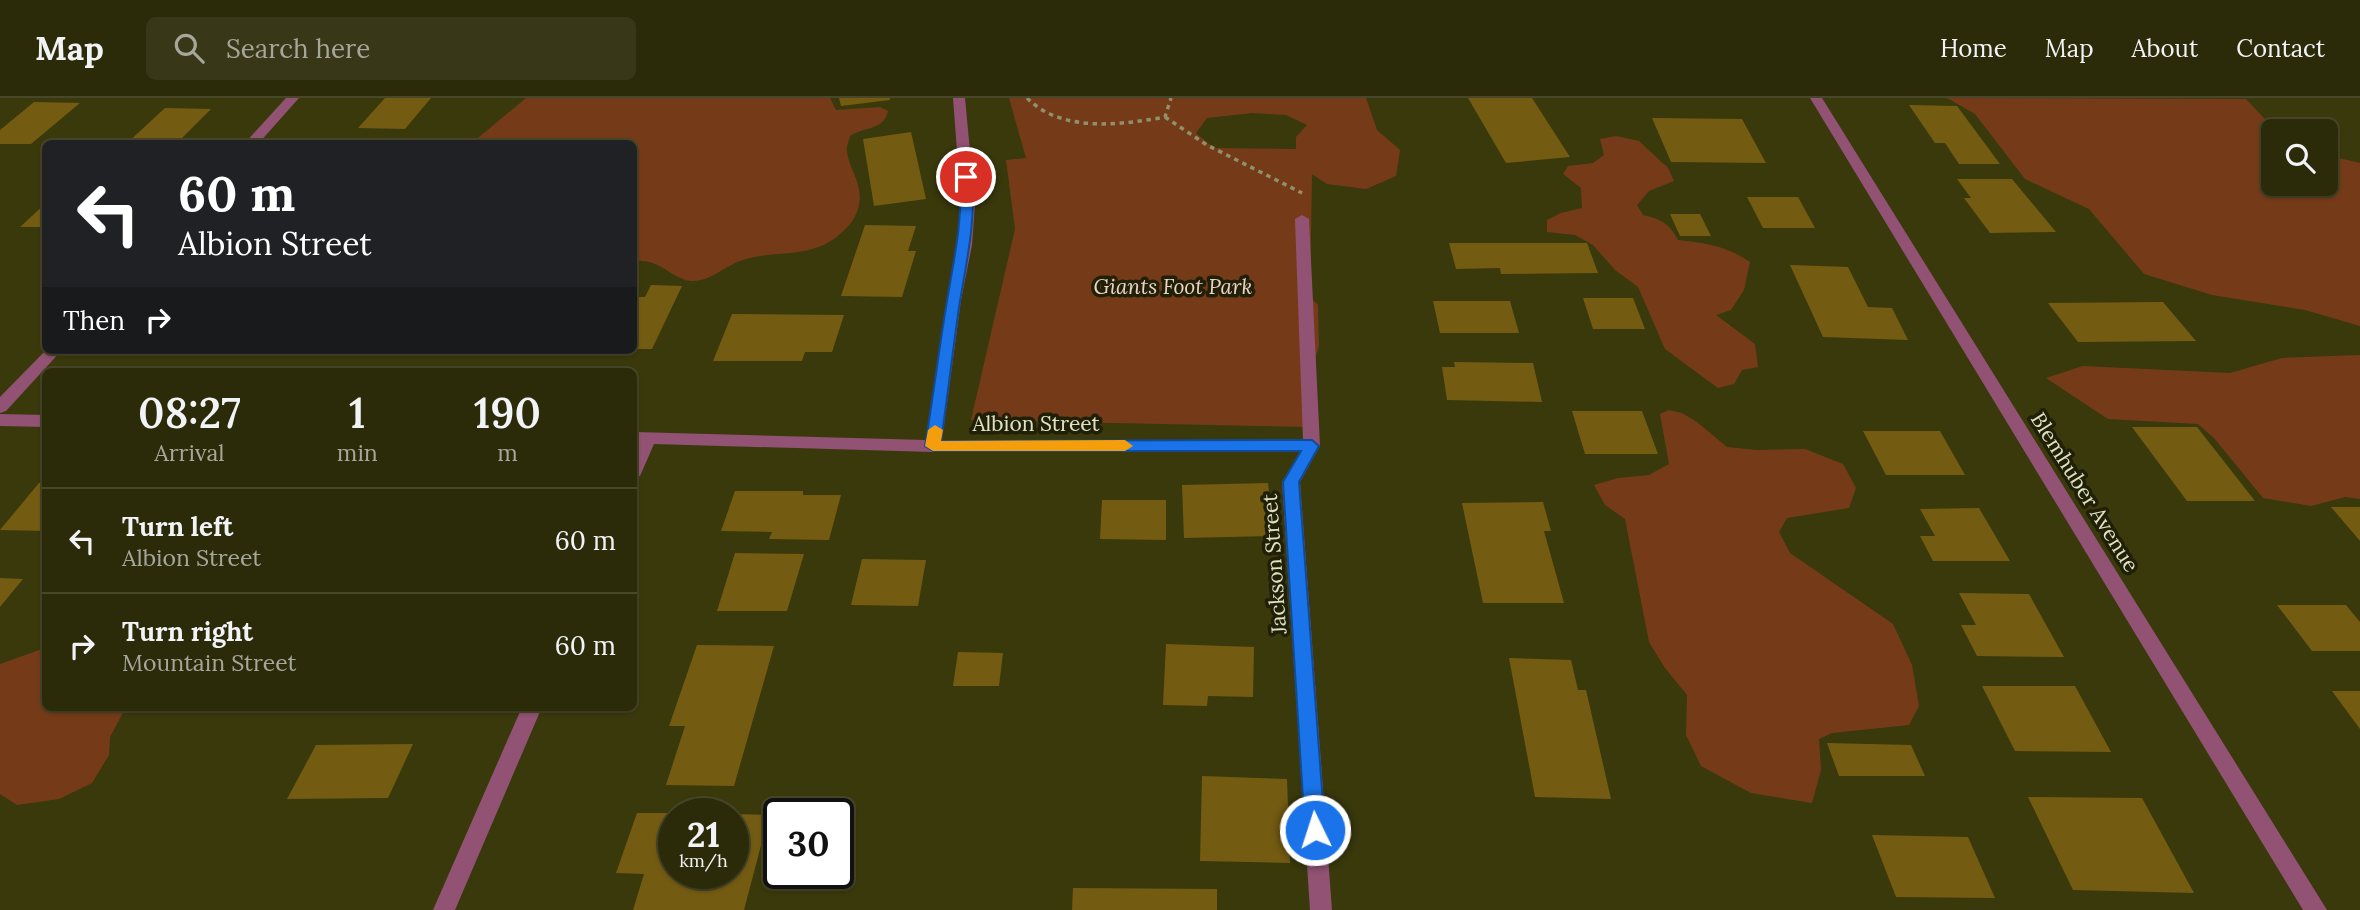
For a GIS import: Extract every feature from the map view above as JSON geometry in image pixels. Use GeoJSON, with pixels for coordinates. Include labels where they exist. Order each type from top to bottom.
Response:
{"type":"FeatureCollection","features":[{"type":"Feature","properties":{"kind":"street"},"geometry":{"type":"LineString","coordinates":[[254,140],[293,98]]}},
{"type":"Feature","properties":{"kind":"street"},"geometry":{"type":"LineString","coordinates":[[933,446],[954,300],[965,245],[968,204],[959,98]]}},
{"type":"Feature","properties":{"kind":"street","name":"Blemhuber Avenue"},"geometry":{"type":"LineString","coordinates":[[1816,98],[2316,910]]}},
{"type":"Feature","properties":{"kind":"street"},"geometry":{"type":"LineString","coordinates":[[1302,219],[1312,446]]}},
{"type":"Feature","properties":{"kind":"street"},"geometry":{"type":"LineString","coordinates":[[0,407],[50,354]]}},
{"type":"Feature","properties":{"kind":"street"},"geometry":{"type":"LineString","coordinates":[[0,420],[42,421]]}},
{"type":"Feature","properties":{"kind":"street"},"geometry":{"type":"LineString","coordinates":[[637,458],[641,439]]}},
{"type":"Feature","properties":{"kind":"street","name":"Albion Street"},"geometry":{"type":"LineString","coordinates":[[641,439],[933,446],[1312,446]]}},
{"type":"Feature","properties":{"kind":"street","name":"Jackson Street"},"geometry":{"type":"LineString","coordinates":[[1312,446],[1291,482],[1321,910]]}},
{"type":"Feature","properties":{"kind":"street"},"geometry":{"type":"LineString","coordinates":[[444,910],[530,711]]}},
{"type":"Feature","properties":{"kind":"path"},"geometry":{"type":"LineString","coordinates":[[1027,98],[1034,108],[1064,120],[1134,123],[1165,117],[1206,145],[1298,190],[1318,204],[1302,219]]}},
{"type":"Feature","properties":{"kind":"path"},"geometry":{"type":"LineString","coordinates":[[1165,117],[1171,98]]}},
{"type":"Feature","properties":{"kind":"green space"},"geometry":{"type":"Polygon","coordinates":[[[526,98],[830,98],[836,110],[880,107],[888,111],[878,125],[850,136],[847,146],[848,159],[858,185],[860,200],[853,220],[840,234],[829,242],[805,251],[743,260],[706,278],[693,281],[678,277],[652,263],[637,261],[637,140],[476,140],[526,98]]]}},
{"type":"Feature","properties":{"kind":"green space","name":"Giants Foot Park"},"geometry":{"type":"Polygon","coordinates":[[[1009,98],[1366,98],[1377,130],[1400,150],[1396,176],[1366,189],[1327,184],[1312,174],[1310,297],[1318,305],[1319,346],[1309,378],[1308,427],[971,420],[1015,229],[1006,160],[1026,158],[1009,98]],[[1252,113],[1207,118],[1196,133],[1214,148],[1296,149],[1296,137],[1307,125],[1286,115],[1252,113]]]}},
{"type":"Feature","properties":{"kind":"green space"},"geometry":{"type":"Polygon","coordinates":[[[1947,98],[2246,99],[2265,119],[2261,119],[2261,196],[2338,196],[2338,158],[2360,163],[2360,326],[2305,310],[2212,295],[2144,274],[2089,209],[2025,179],[1975,114],[1947,98]]]}},
{"type":"Feature","properties":{"kind":"green space"},"geometry":{"type":"Polygon","coordinates":[[[1616,136],[1639,141],[1668,168],[1674,181],[1649,191],[1637,205],[1643,215],[1664,223],[1678,240],[1716,246],[1750,262],[1744,290],[1731,310],[1716,315],[1755,344],[1758,367],[1742,370],[1734,384],[1718,388],[1665,349],[1638,287],[1615,270],[1593,245],[1575,235],[1547,232],[1547,220],[1582,208],[1581,188],[1563,174],[1568,166],[1593,163],[1604,155],[1600,139],[1616,136]]]}},
{"type":"Feature","properties":{"kind":"green space"},"geometry":{"type":"Polygon","coordinates":[[[2360,355],[2360,499],[2345,497],[2311,506],[2263,498],[2214,438],[2198,424],[2108,419],[2046,378],[2083,366],[2230,373],[2282,358],[2360,355]]]}},
{"type":"Feature","properties":{"kind":"green space"},"geometry":{"type":"Polygon","coordinates":[[[1669,410],[1682,413],[1697,422],[1727,447],[1757,450],[1805,449],[1843,464],[1856,488],[1849,508],[1787,518],[1779,532],[1790,553],[1893,624],[1912,665],[1919,706],[1909,725],[1832,733],[1819,739],[1821,770],[1812,803],[1751,793],[1701,766],[1686,735],[1687,695],[1665,668],[1649,642],[1625,519],[1605,505],[1594,485],[1618,478],[1649,475],[1669,464],[1660,414],[1669,410]]]}},
{"type":"Feature","properties":{"kind":"green space"},"geometry":{"type":"Polygon","coordinates":[[[42,649],[42,711],[124,711],[110,737],[109,755],[92,783],[59,799],[17,805],[0,794],[0,664],[42,649]]]}},
{"type":"Feature","properties":{"kind":"building"},"geometry":{"type":"Polygon","coordinates":[[[385,98],[431,98],[405,129],[358,128],[385,98]]]}},
{"type":"Feature","properties":{"kind":"building"},"geometry":{"type":"Polygon","coordinates":[[[839,98],[890,98],[890,100],[841,106],[839,98]]]}},
{"type":"Feature","properties":{"kind":"building"},"geometry":{"type":"Polygon","coordinates":[[[1468,98],[1532,98],[1570,157],[1506,163],[1468,98]]]}},
{"type":"Feature","properties":{"kind":"building"},"geometry":{"type":"Polygon","coordinates":[[[34,102],[80,103],[31,144],[0,144],[0,130],[34,102]]]}},
{"type":"Feature","properties":{"kind":"building"},"geometry":{"type":"Polygon","coordinates":[[[1909,105],[1957,106],[2000,164],[1959,164],[1945,143],[1935,143],[1909,105]]]}},
{"type":"Feature","properties":{"kind":"building"},"geometry":{"type":"Polygon","coordinates":[[[165,108],[211,109],[180,140],[130,140],[165,108]]]}},
{"type":"Feature","properties":{"kind":"building"},"geometry":{"type":"Polygon","coordinates":[[[1652,118],[1742,119],[1766,163],[1671,162],[1652,118]]]}},
{"type":"Feature","properties":{"kind":"building"},"geometry":{"type":"Polygon","coordinates":[[[911,132],[926,199],[874,206],[863,139],[911,132]]]}},
{"type":"Feature","properties":{"kind":"building"},"geometry":{"type":"Polygon","coordinates":[[[1957,179],[2012,179],[2056,232],[1990,233],[1964,198],[1971,198],[1957,179]]]}},
{"type":"Feature","properties":{"kind":"building"},"geometry":{"type":"Polygon","coordinates":[[[1747,197],[1798,197],[1815,228],[1763,228],[1747,197]]]}},
{"type":"Feature","properties":{"kind":"building"},"geometry":{"type":"Polygon","coordinates":[[[42,207],[42,227],[20,227],[42,207]]]}},
{"type":"Feature","properties":{"kind":"building"},"geometry":{"type":"Polygon","coordinates":[[[1670,214],[1700,214],[1711,236],[1680,236],[1670,214]]]}},
{"type":"Feature","properties":{"kind":"building"},"geometry":{"type":"Polygon","coordinates":[[[865,225],[916,226],[908,251],[916,251],[902,297],[841,296],[865,225]]]}},
{"type":"Feature","properties":{"kind":"building"},"geometry":{"type":"Polygon","coordinates":[[[1449,243],[1587,243],[1598,273],[1501,274],[1500,268],[1456,269],[1449,243]]]}},
{"type":"Feature","properties":{"kind":"building"},"geometry":{"type":"Polygon","coordinates":[[[1790,265],[1848,267],[1868,307],[1892,308],[1908,340],[1823,337],[1790,265]]]}},
{"type":"Feature","properties":{"kind":"building"},"geometry":{"type":"Polygon","coordinates":[[[651,285],[682,286],[652,349],[637,349],[637,297],[645,297],[651,285]]]}},
{"type":"Feature","properties":{"kind":"building"},"geometry":{"type":"Polygon","coordinates":[[[1583,298],[1633,298],[1645,329],[1593,329],[1583,298]]]}},
{"type":"Feature","properties":{"kind":"building"},"geometry":{"type":"Polygon","coordinates":[[[1433,301],[1510,301],[1519,333],[1440,333],[1433,301]]]}},
{"type":"Feature","properties":{"kind":"building"},"geometry":{"type":"Polygon","coordinates":[[[2163,302],[2196,341],[2078,342],[2048,303],[2163,302]]]}},
{"type":"Feature","properties":{"kind":"building"},"geometry":{"type":"Polygon","coordinates":[[[732,314],[844,315],[832,352],[805,352],[802,361],[713,361],[732,314]]]}},
{"type":"Feature","properties":{"kind":"building"},"geometry":{"type":"Polygon","coordinates":[[[1454,362],[1533,363],[1542,402],[1447,400],[1442,367],[1455,367],[1454,362]]]}},
{"type":"Feature","properties":{"kind":"building"},"geometry":{"type":"Polygon","coordinates":[[[1572,411],[1642,411],[1658,454],[1585,454],[1572,411]]]}},
{"type":"Feature","properties":{"kind":"building"},"geometry":{"type":"Polygon","coordinates":[[[2132,427],[2197,427],[2255,501],[2187,501],[2132,427]]]}},
{"type":"Feature","properties":{"kind":"building"},"geometry":{"type":"Polygon","coordinates":[[[1863,431],[1940,431],[1965,475],[1886,475],[1863,431]]]}},
{"type":"Feature","properties":{"kind":"building"},"geometry":{"type":"Polygon","coordinates":[[[39,483],[42,483],[42,531],[0,530],[39,483]]]}},
{"type":"Feature","properties":{"kind":"building"},"geometry":{"type":"Polygon","coordinates":[[[1268,483],[1274,536],[1184,538],[1182,485],[1268,483]]]}},
{"type":"Feature","properties":{"kind":"building"},"geometry":{"type":"Polygon","coordinates":[[[735,491],[803,491],[803,495],[841,495],[829,540],[769,539],[772,532],[721,531],[735,491]]]}},
{"type":"Feature","properties":{"kind":"building"},"geometry":{"type":"Polygon","coordinates":[[[1102,500],[1166,500],[1166,540],[1100,539],[1102,500]]]}},
{"type":"Feature","properties":{"kind":"building"},"geometry":{"type":"Polygon","coordinates":[[[1543,502],[1551,531],[1544,531],[1564,603],[1483,603],[1462,503],[1543,502]]]}},
{"type":"Feature","properties":{"kind":"building"},"geometry":{"type":"Polygon","coordinates":[[[2331,507],[2360,507],[2360,541],[2331,507]]]}},
{"type":"Feature","properties":{"kind":"building"},"geometry":{"type":"Polygon","coordinates":[[[1979,508],[2010,561],[1933,561],[1920,536],[1935,536],[1920,509],[1979,508]]]}},
{"type":"Feature","properties":{"kind":"building"},"geometry":{"type":"Polygon","coordinates":[[[735,553],[804,554],[787,611],[717,611],[735,553]]]}},
{"type":"Feature","properties":{"kind":"building"},"geometry":{"type":"Polygon","coordinates":[[[862,559],[926,560],[918,606],[851,605],[862,559]]]}},
{"type":"Feature","properties":{"kind":"building"},"geometry":{"type":"Polygon","coordinates":[[[0,578],[23,579],[0,607],[0,578]]]}},
{"type":"Feature","properties":{"kind":"building"},"geometry":{"type":"Polygon","coordinates":[[[1959,593],[2029,594],[2064,657],[1977,656],[1961,625],[1976,625],[1959,593]]]}},
{"type":"Feature","properties":{"kind":"building"},"geometry":{"type":"Polygon","coordinates":[[[2277,605],[2346,605],[2360,622],[2360,651],[2312,651],[2277,605]]]}},
{"type":"Feature","properties":{"kind":"building"},"geometry":{"type":"Polygon","coordinates":[[[1166,644],[1254,647],[1253,697],[1208,696],[1207,706],[1163,705],[1166,644]]]}},
{"type":"Feature","properties":{"kind":"building"},"geometry":{"type":"Polygon","coordinates":[[[697,645],[774,646],[734,786],[666,785],[685,726],[669,726],[697,645]]]}},
{"type":"Feature","properties":{"kind":"building"},"geometry":{"type":"Polygon","coordinates":[[[958,652],[1003,653],[999,686],[953,686],[958,652]]]}},
{"type":"Feature","properties":{"kind":"building"},"geometry":{"type":"Polygon","coordinates":[[[1509,658],[1571,660],[1578,690],[1586,690],[1611,799],[1535,797],[1509,658]]]}},
{"type":"Feature","properties":{"kind":"building"},"geometry":{"type":"Polygon","coordinates":[[[1982,686],[2075,686],[2111,752],[2015,751],[1982,686]]]}},
{"type":"Feature","properties":{"kind":"building"},"geometry":{"type":"Polygon","coordinates":[[[2332,691],[2360,691],[2360,729],[2332,691]]]}},
{"type":"Feature","properties":{"kind":"building"},"geometry":{"type":"Polygon","coordinates":[[[1827,743],[1911,745],[1925,776],[1839,776],[1827,743]]]}},
{"type":"Feature","properties":{"kind":"building"},"geometry":{"type":"Polygon","coordinates":[[[413,744],[388,798],[287,799],[316,745],[413,744]]]}},
{"type":"Feature","properties":{"kind":"building"},"geometry":{"type":"Polygon","coordinates":[[[1202,776],[1287,779],[1290,863],[1200,861],[1202,776]]]}},
{"type":"Feature","properties":{"kind":"building"},"geometry":{"type":"Polygon","coordinates":[[[2028,797],[2142,798],[2194,893],[2073,890],[2028,797]]]}},
{"type":"Feature","properties":{"kind":"building"},"geometry":{"type":"Polygon","coordinates":[[[637,813],[658,813],[658,889],[749,889],[749,814],[763,815],[763,838],[744,910],[633,910],[644,874],[616,873],[637,813]]]}},
{"type":"Feature","properties":{"kind":"building"},"geometry":{"type":"Polygon","coordinates":[[[1872,835],[1968,837],[1995,898],[1896,897],[1872,835]]]}},
{"type":"Feature","properties":{"kind":"building"},"geometry":{"type":"Polygon","coordinates":[[[1073,888],[1217,889],[1217,910],[1072,910],[1073,888]]]}},
{"type":"Feature","properties":{"kind":"slow traffic"},"geometry":{"type":"LineString","coordinates":[[935,430],[933,446],[1125,446]]}},
{"type":"Feature","properties":{"kind":"route"},"geometry":{"type":"LineString","coordinates":[[966,177],[968,204],[965,245],[954,300],[933,446],[1312,446],[1291,482],[1315,830]]}}]}
